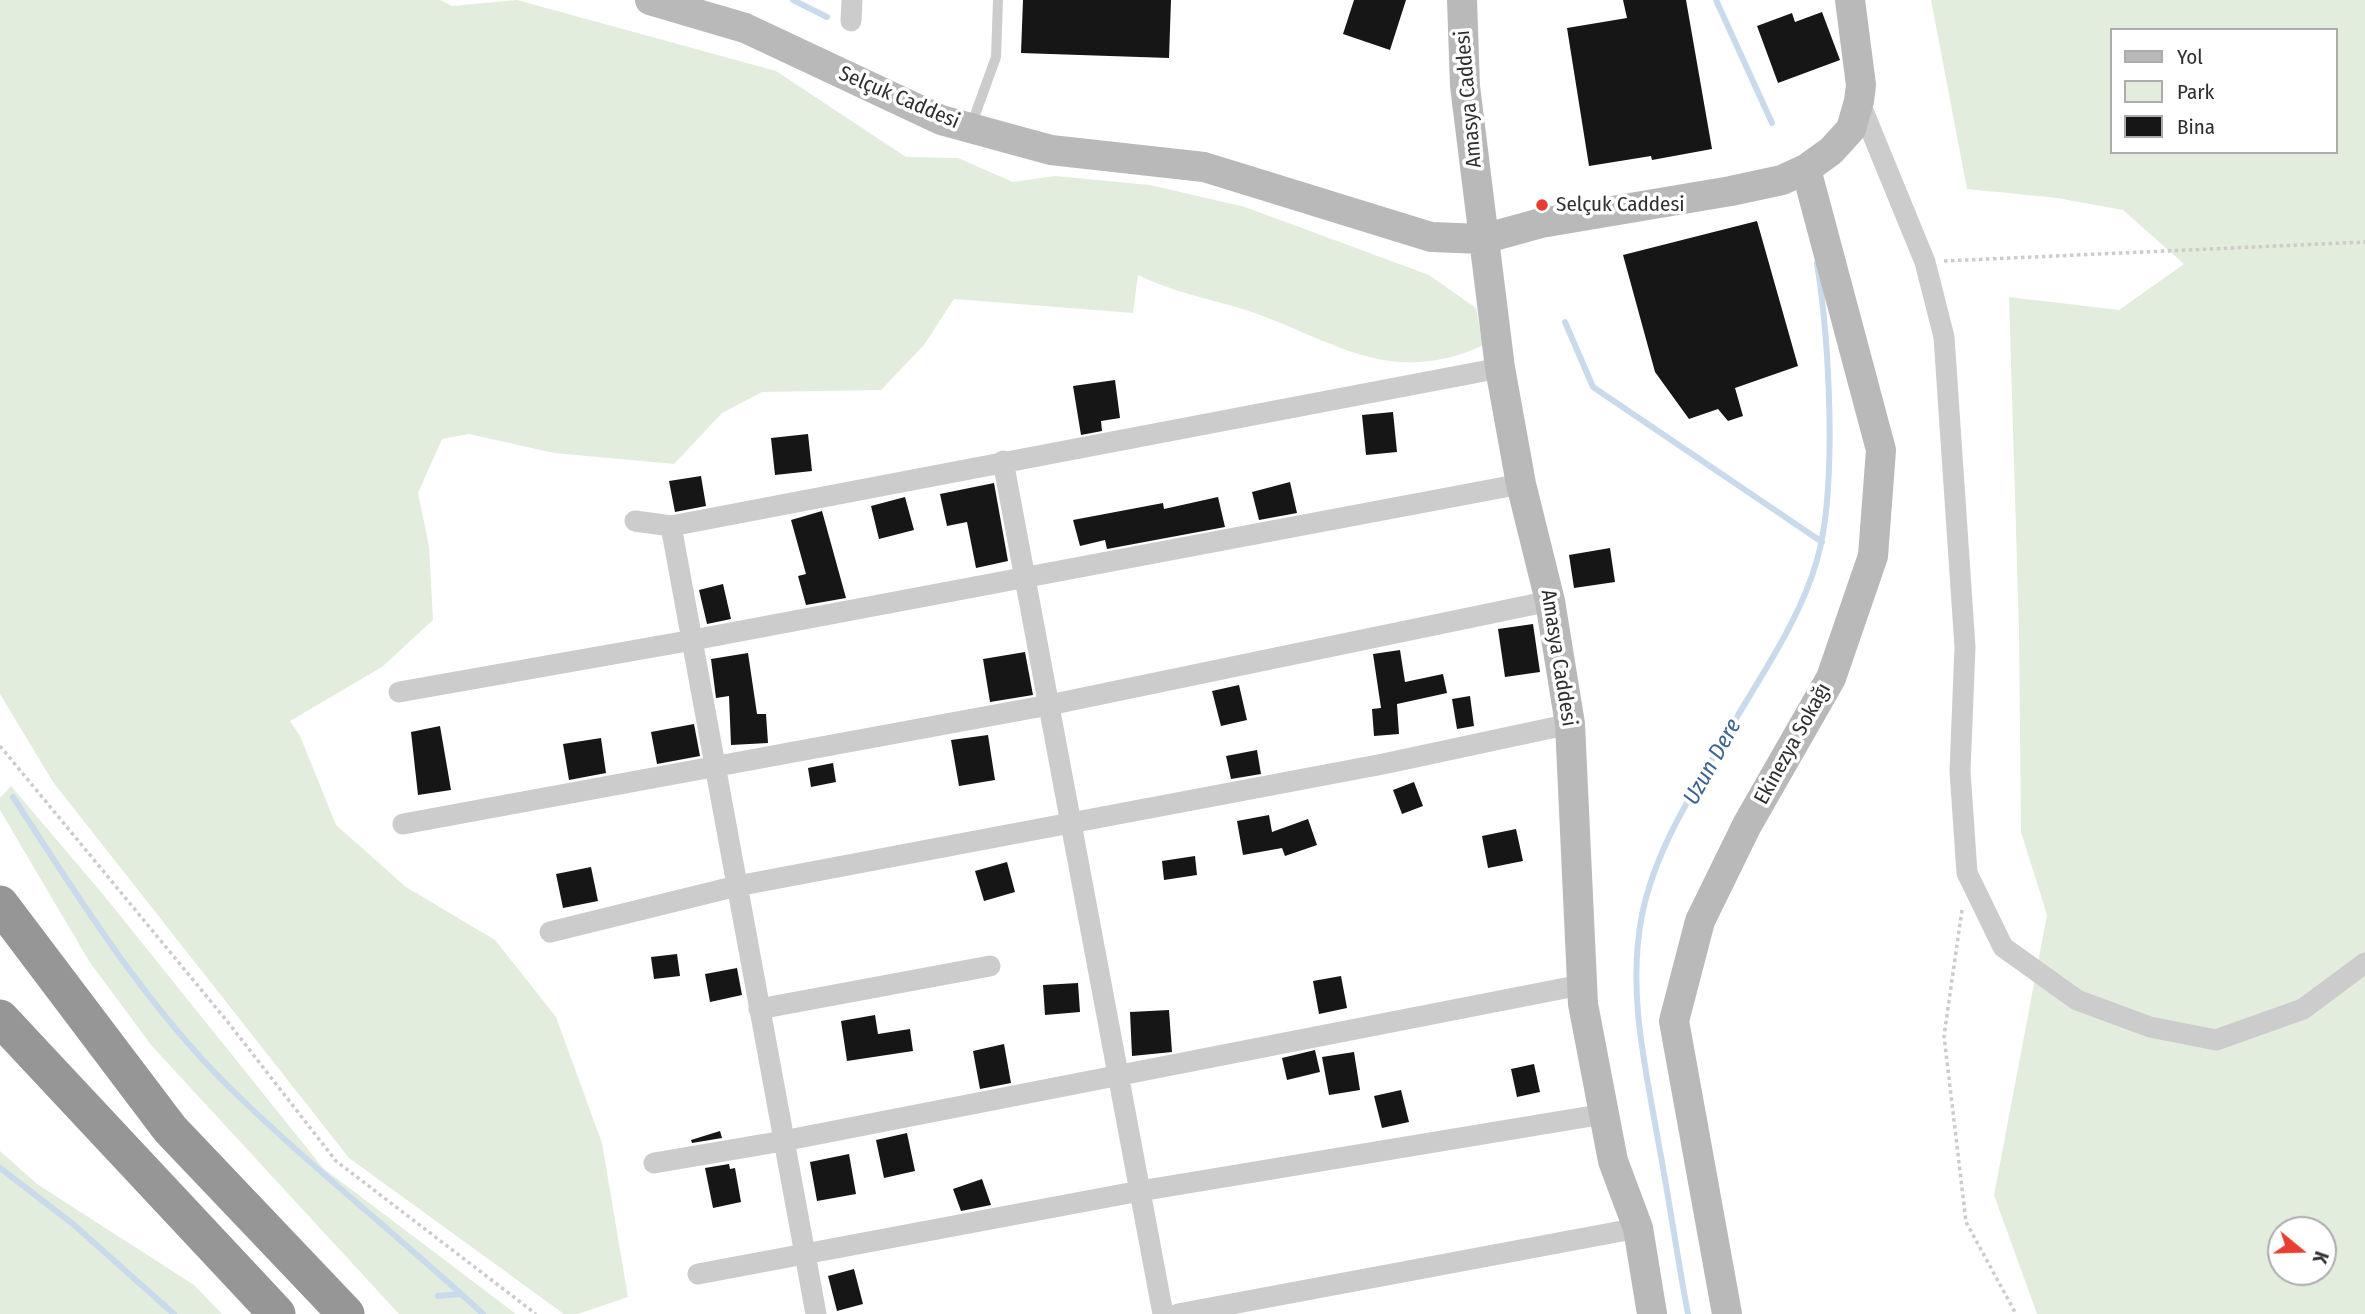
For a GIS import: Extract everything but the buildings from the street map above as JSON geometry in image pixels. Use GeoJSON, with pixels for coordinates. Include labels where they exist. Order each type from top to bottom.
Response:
{"type":"FeatureCollection","features":[{"type":"Feature","properties":{"kind":"highway"},"geometry":{"type":"LineString","coordinates":[[0,904],[170,1129],[346,1314]]}},
{"type":"Feature","properties":{"kind":"highway"},"geometry":{"type":"LineString","coordinates":[[0,1018],[277,1314]]}},
{"type":"Feature","properties":{"kind":"street","name":"Selçuk Caddesi"},"geometry":{"type":"LineString","coordinates":[[650,0],[745,28],[941,120],[1051,150],[1204,167],[1431,237],[1483,239],[1541,223],[1782,180],[1806,169],[1831,150],[1851,129],[1859,101]]}},
{"type":"Feature","properties":{"kind":"street","name":"Amasya Caddesi"},"geometry":{"type":"LineString","coordinates":[[1462,0],[1465,86],[1500,368],[1521,484],[1550,600],[1570,724],[1581,985],[1613,1161],[1638,1228],[1652,1314]]}},
{"type":"Feature","properties":{"kind":"street"},"geometry":{"type":"LineString","coordinates":[[1850,0],[1861,86],[1859,101],[1925,262],[1944,337],[1965,647],[1960,771],[1967,873],[2003,947],[2077,1000],[2150,1027],[2216,1040],[2303,1009],[2365,963]]}},
{"type":"Feature","properties":{"kind":"street","name":"Ekinezya Sokağı"},"geometry":{"type":"LineString","coordinates":[[1727,1314],[1674,1021],[1700,922],[1747,825],[1830,678],[1872,556],[1881,450],[1806,169]]}},
{"type":"Feature","properties":{"kind":"street"},"geometry":{"type":"LineString","coordinates":[[635,521],[671,526],[1500,368]]}},
{"type":"Feature","properties":{"kind":"street"},"geometry":{"type":"LineString","coordinates":[[1003,461],[1163,1314]]}},
{"type":"Feature","properties":{"kind":"street"},"geometry":{"type":"LineString","coordinates":[[399,692],[693,640],[1521,484]]}},
{"type":"Feature","properties":{"kind":"street"},"geometry":{"type":"LineString","coordinates":[[671,526],[816,1314]]}},
{"type":"Feature","properties":{"kind":"street"},"geometry":{"type":"LineString","coordinates":[[403,824],[1049,705],[1550,600]]}},
{"type":"Feature","properties":{"kind":"street"},"geometry":{"type":"LineString","coordinates":[[550,932],[737,886],[1071,824],[1570,724]]}},
{"type":"Feature","properties":{"kind":"street"},"geometry":{"type":"LineString","coordinates":[[759,1009],[990,966]]}},
{"type":"Feature","properties":{"kind":"street"},"geometry":{"type":"LineString","coordinates":[[654,1163],[783,1141],[1581,985]]}},
{"type":"Feature","properties":{"kind":"street"},"geometry":{"type":"LineString","coordinates":[[698,1274],[1140,1191],[1604,1114]]}},
{"type":"Feature","properties":{"kind":"street"},"geometry":{"type":"LineString","coordinates":[[1178,1314],[1638,1228]]}},
{"type":"Feature","properties":{"kind":"lane"},"geometry":{"type":"LineString","coordinates":[[970,128],[985,96],[996,57],[998,0]]}},
{"type":"Feature","properties":{"kind":"path"},"geometry":{"type":"LineString","coordinates":[[1925,262],[2365,242]]}},
{"type":"Feature","properties":{"kind":"path"},"geometry":{"type":"LineString","coordinates":[[0,746],[228,1021],[336,1161],[536,1314]]}},
{"type":"Feature","properties":{"kind":"path"},"geometry":{"type":"LineString","coordinates":[[1967,873],[1944,1036],[1966,1222],[2017,1314]]}},
{"type":"Feature","properties":{"kind":"green space"},"geometry":{"type":"Polygon","coordinates":[[[0,0],[440,0],[452,6],[517,0],[776,71],[906,157],[958,158],[1013,182],[1055,176],[1150,185],[1245,207],[1429,275],[1476,308],[1483,345],[1453,357],[1431,361],[1399,362],[1380,359],[1341,348],[1246,310],[1178,291],[1138,275],[1133,313],[954,299],[924,345],[881,390],[762,392],[722,413],[674,464],[554,453],[469,434],[442,439],[418,493],[429,546],[433,620],[382,667],[290,721],[300,736],[336,825],[406,887],[495,940],[556,1017],[602,1143],[628,1297],[578,1314],[564,1314],[349,1158],[53,782],[0,694],[0,0]]]}},
{"type":"Feature","properties":{"kind":"green space"},"geometry":{"type":"Polygon","coordinates":[[[1931,0],[2365,0],[2365,1314],[2037,1314],[1994,1195],[2047,915],[2021,832],[2019,631],[2009,297],[2119,310],[2184,264],[2123,210],[2057,198],[1967,189],[1931,0]]]}},
{"type":"Feature","properties":{"kind":"green space"},"geometry":{"type":"Polygon","coordinates":[[[11,786],[106,898],[323,1168],[516,1314],[399,1314],[151,1045],[89,961],[0,810],[0,798],[11,786]]]}},
{"type":"Feature","properties":{"kind":"green space"},"geometry":{"type":"Polygon","coordinates":[[[0,1151],[37,1184],[194,1285],[222,1314],[0,1314],[0,1151]]]}},
{"type":"Feature","properties":{"kind":"waterway"},"geometry":{"type":"LineString","coordinates":[[793,0],[827,17]]}},
{"type":"Feature","properties":{"kind":"waterway","name":"Uzun Dere"},"geometry":{"type":"LineString","coordinates":[[1716,0],[1772,123]]}},
{"type":"Feature","properties":{"kind":"waterway","name":"Uzun Dere"},"geometry":{"type":"LineString","coordinates":[[1688,1314],[1643,1056],[1637,1000],[1638,943],[1649,889],[1668,839],[1693,791],[1781,643],[1817,560],[1824,529],[1829,454],[1828,371],[1817,263]]}},
{"type":"Feature","properties":{"kind":"waterway"},"geometry":{"type":"LineString","coordinates":[[1565,322],[1593,387],[1822,542]]}},
{"type":"Feature","properties":{"kind":"waterway"},"geometry":{"type":"LineString","coordinates":[[13,797],[112,947],[196,1052],[289,1144],[483,1314]]}},
{"type":"Feature","properties":{"kind":"waterway"},"geometry":{"type":"LineString","coordinates":[[0,1168],[73,1224],[174,1314]]}},
{"type":"Feature","properties":{"kind":"waterway"},"geometry":{"type":"LineString","coordinates":[[438,1296],[460,1294]]}},
{"type":"Feature","properties":{"kind":"place","name":"Selçuk Caddesi"},"geometry":{"type":"Point","coordinates":[1542,205]}}]}
